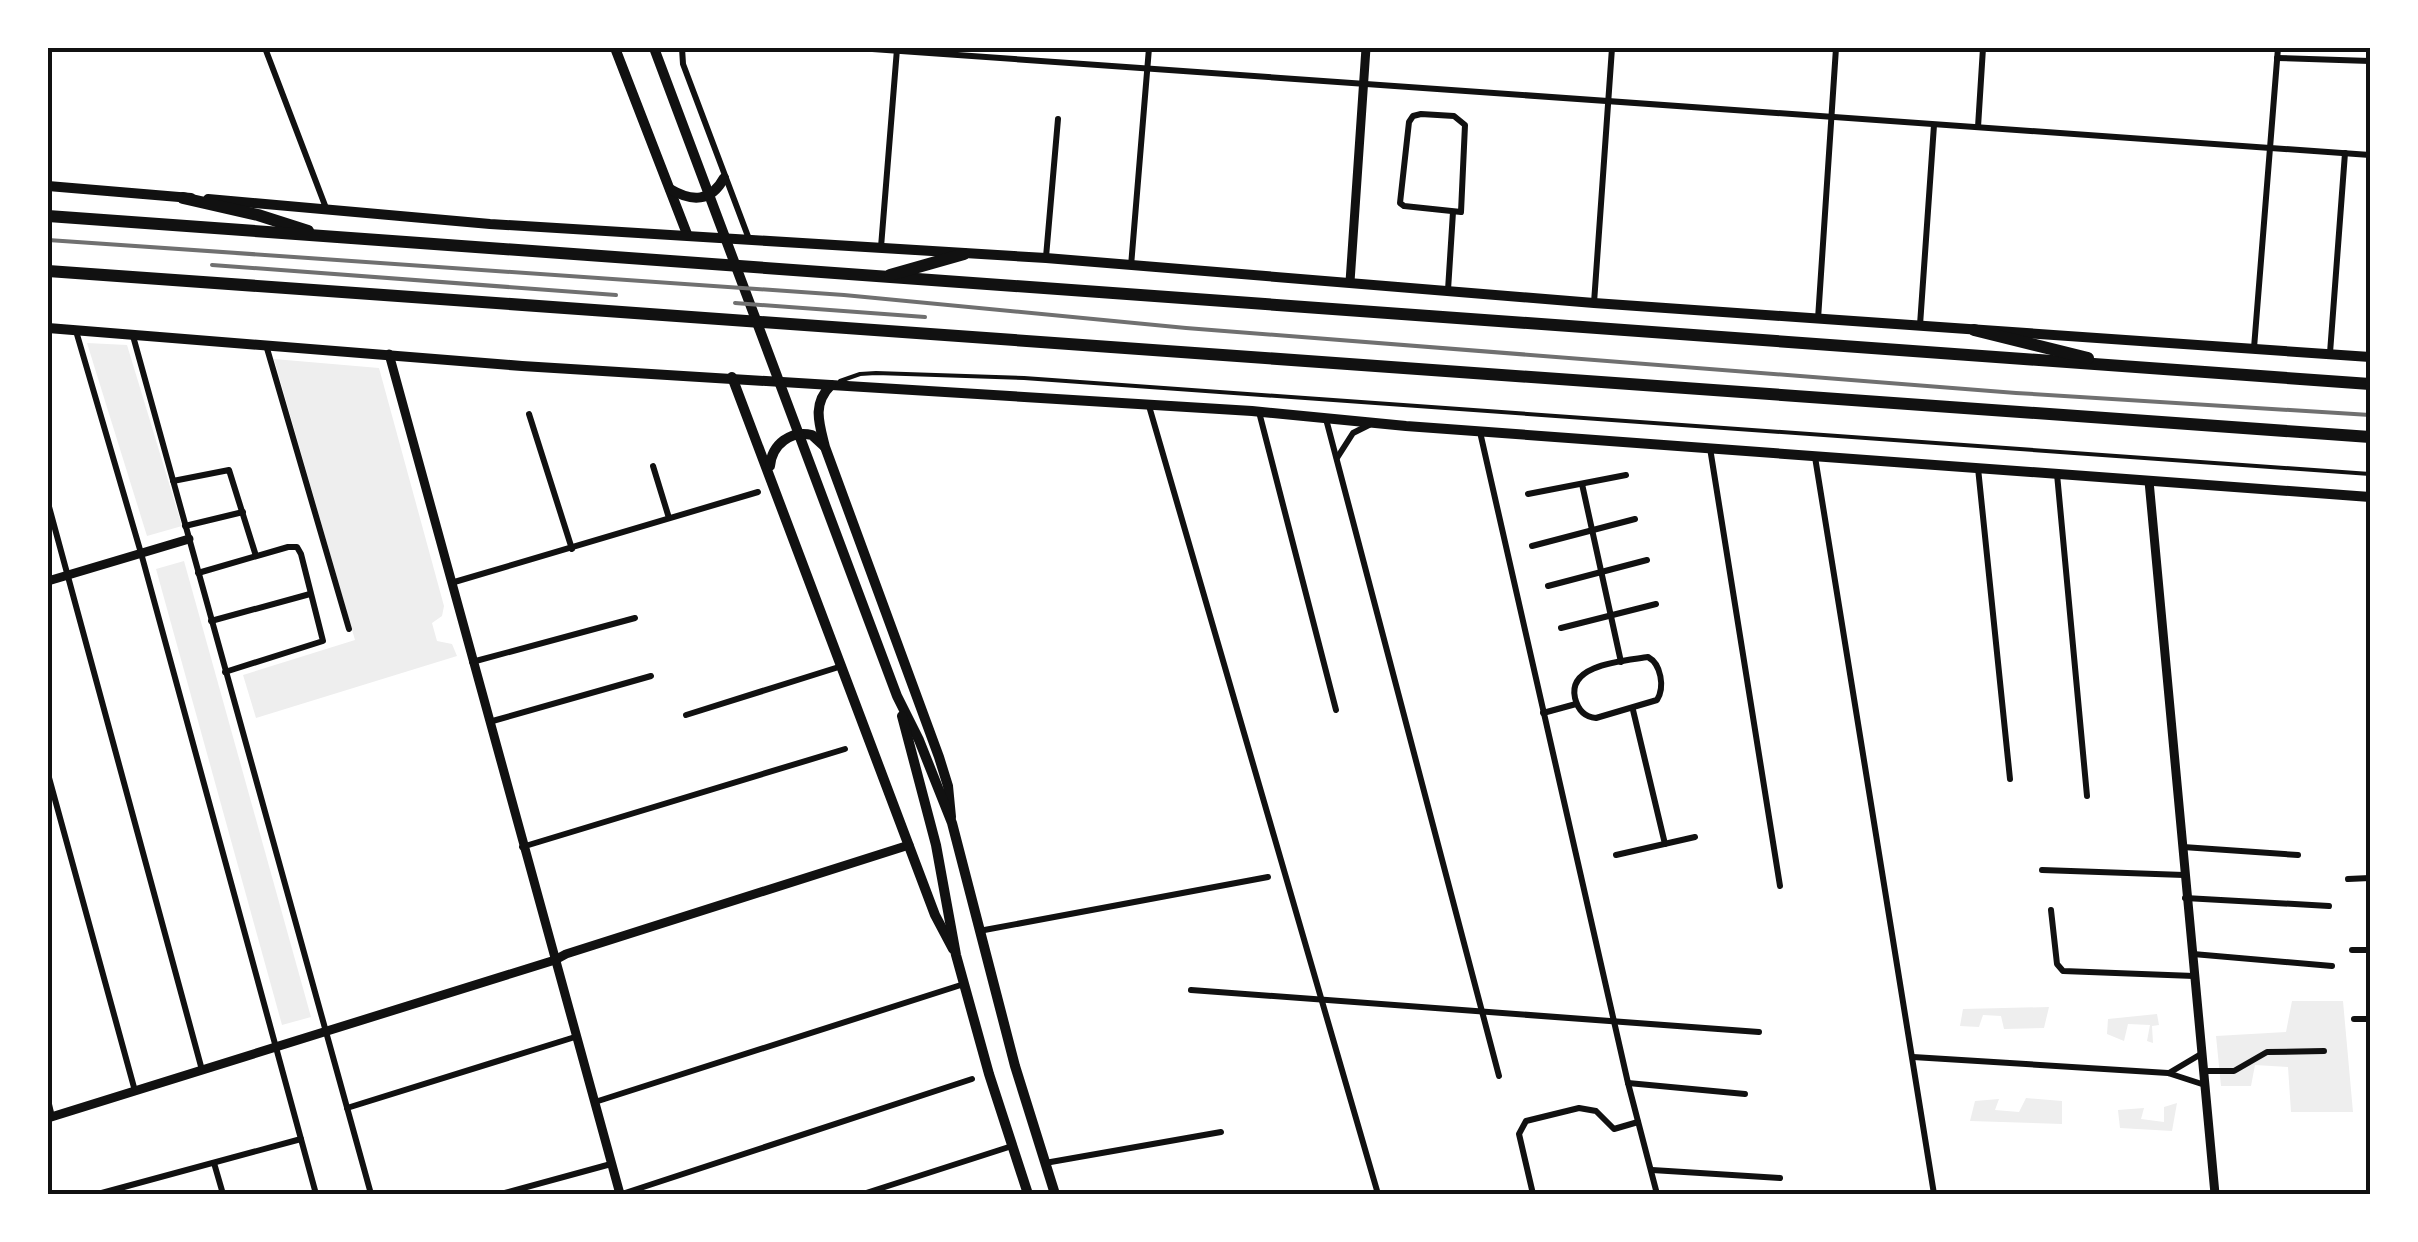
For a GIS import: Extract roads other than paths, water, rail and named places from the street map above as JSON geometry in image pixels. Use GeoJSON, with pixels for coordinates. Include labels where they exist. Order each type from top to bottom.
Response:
{"type":"FeatureCollection","features":[{"type":"Feature","properties":{"kind":"highway"},"geometry":{"type":"LineString","coordinates":[[183,198],[291,224],[320,236]]}},
{"type":"Feature","properties":{"kind":"highway"},"geometry":{"type":"LineString","coordinates":[[48,216],[2370,384]]}},
{"type":"Feature","properties":{"kind":"highway"},"geometry":{"type":"LineString","coordinates":[[882,277],[964,254]]}},
{"type":"Feature","properties":{"kind":"highway"},"geometry":{"type":"LineString","coordinates":[[48,270],[2370,437]]}},
{"type":"Feature","properties":{"kind":"highway"},"geometry":{"type":"LineString","coordinates":[[1974,330],[2124,367]]}},
{"type":"Feature","properties":{"kind":"main road"},"geometry":{"type":"LineString","coordinates":[[615,48],[686,234]]}},
{"type":"Feature","properties":{"kind":"main road"},"geometry":{"type":"LineString","coordinates":[[654,48],[880,652],[952,823]]}},
{"type":"Feature","properties":{"kind":"main road"},"geometry":{"type":"LineString","coordinates":[[669,189],[698,199],[714,192],[724,178]]}},
{"type":"Feature","properties":{"kind":"main road"},"geometry":{"type":"LineString","coordinates":[[48,186],[490,224],[1046,258],[1594,303],[2370,357]]}},
{"type":"Feature","properties":{"kind":"main road"},"geometry":{"type":"LineString","coordinates":[[48,328],[522,366],[1260,412],[2370,497]]}},
{"type":"Feature","properties":{"kind":"main road"},"geometry":{"type":"LineString","coordinates":[[732,377],[936,915],[956,955]]}},
{"type":"Feature","properties":{"kind":"main road"},"geometry":{"type":"LineString","coordinates":[[831,385],[816,409],[825,447],[939,756],[978,932],[1056,1194]]}},
{"type":"Feature","properties":{"kind":"main road"},"geometry":{"type":"LineString","coordinates":[[769,471],[775,448],[793,435],[812,435],[825,447]]}},
{"type":"Feature","properties":{"kind":"main road"},"geometry":{"type":"LineString","coordinates":[[897,696],[936,845],[956,955],[1028,1194]]}},
{"type":"Feature","properties":{"kind":"street"},"geometry":{"type":"LineString","coordinates":[[264,48],[326,208]]}},
{"type":"Feature","properties":{"kind":"street"},"geometry":{"type":"LineString","coordinates":[[682,48],[683,64],[748,239]]}},
{"type":"Feature","properties":{"kind":"street"},"geometry":{"type":"LineString","coordinates":[[858,48],[2270,150],[2370,154]]}},
{"type":"Feature","properties":{"kind":"street"},"geometry":{"type":"LineString","coordinates":[[1131,266],[1149,48]]}},
{"type":"Feature","properties":{"kind":"street"},"geometry":{"type":"LineString","coordinates":[[1350,282],[1366,48]]}},
{"type":"Feature","properties":{"kind":"street"},"geometry":{"type":"LineString","coordinates":[[1594,303],[1612,48]]}},
{"type":"Feature","properties":{"kind":"street"},"geometry":{"type":"LineString","coordinates":[[1818,319],[1836,48]]}},
{"type":"Feature","properties":{"kind":"street"},"geometry":{"type":"LineString","coordinates":[[1978,127],[1983,48]]}},
{"type":"Feature","properties":{"kind":"street"},"geometry":{"type":"LineString","coordinates":[[2254,348],[2278,48]]}},
{"type":"Feature","properties":{"kind":"street"},"geometry":{"type":"LineString","coordinates":[[881,247],[897,49]]}},
{"type":"Feature","properties":{"kind":"street"},"geometry":{"type":"LineString","coordinates":[[2277,58],[2370,61]]}},
{"type":"Feature","properties":{"kind":"street"},"geometry":{"type":"LineString","coordinates":[[1416,114],[1454,116],[1465,126],[1462,210],[1453,212],[1400,203],[1408,122],[1416,114]]}},
{"type":"Feature","properties":{"kind":"street"},"geometry":{"type":"LineString","coordinates":[[1046,258],[1058,119]]}},
{"type":"Feature","properties":{"kind":"street"},"geometry":{"type":"LineString","coordinates":[[1920,325],[1934,125]]}},
{"type":"Feature","properties":{"kind":"street"},"geometry":{"type":"LineString","coordinates":[[2330,354],[2345,153]]}},
{"type":"Feature","properties":{"kind":"street"},"geometry":{"type":"LineString","coordinates":[[1448,292],[1453,212]]}},
{"type":"Feature","properties":{"kind":"street"},"geometry":{"type":"LineString","coordinates":[[76,331],[316,1194]]}},
{"type":"Feature","properties":{"kind":"street"},"geometry":{"type":"LineString","coordinates":[[133,336],[371,1194]]}},
{"type":"Feature","properties":{"kind":"street"},"geometry":{"type":"LineString","coordinates":[[266,345],[349,629]]}},
{"type":"Feature","properties":{"kind":"street"},"geometry":{"type":"LineString","coordinates":[[389,354],[621,1194],[972,1079]]}},
{"type":"Feature","properties":{"kind":"street"},"geometry":{"type":"LineString","coordinates":[[1150,406],[1378,1194]]}},
{"type":"Feature","properties":{"kind":"street"},"geometry":{"type":"LineString","coordinates":[[1260,412],[1336,710]]}},
{"type":"Feature","properties":{"kind":"street"},"geometry":{"type":"LineString","coordinates":[[529,414],[572,549]]}},
{"type":"Feature","properties":{"kind":"street"},"geometry":{"type":"LineString","coordinates":[[1326,418],[1499,1076]]}},
{"type":"Feature","properties":{"kind":"street"},"geometry":{"type":"LineString","coordinates":[[1336,459],[1354,433],[1373,423]]}},
{"type":"Feature","properties":{"kind":"street"},"geometry":{"type":"LineString","coordinates":[[1480,430],[1628,1083],[1657,1194]]}},
{"type":"Feature","properties":{"kind":"street"},"geometry":{"type":"LineString","coordinates":[[1710,448],[1780,886]]}},
{"type":"Feature","properties":{"kind":"street"},"geometry":{"type":"LineString","coordinates":[[1815,456],[1934,1194]]}},
{"type":"Feature","properties":{"kind":"street"},"geometry":{"type":"LineString","coordinates":[[653,466],[669,518]]}},
{"type":"Feature","properties":{"kind":"street"},"geometry":{"type":"LineString","coordinates":[[1978,468],[2010,779]]}},
{"type":"Feature","properties":{"kind":"street"},"geometry":{"type":"LineString","coordinates":[[172,480],[229,470],[256,556]]}},
{"type":"Feature","properties":{"kind":"street"},"geometry":{"type":"LineString","coordinates":[[2057,474],[2087,796]]}},
{"type":"Feature","properties":{"kind":"street"},"geometry":{"type":"LineString","coordinates":[[1528,494],[1626,475]]}},
{"type":"Feature","properties":{"kind":"street"},"geometry":{"type":"LineString","coordinates":[[2149,481],[2215,1194]]}},
{"type":"Feature","properties":{"kind":"street"},"geometry":{"type":"LineString","coordinates":[[1582,484],[1621,662]]}},
{"type":"Feature","properties":{"kind":"street"},"geometry":{"type":"LineString","coordinates":[[450,583],[758,492]]}},
{"type":"Feature","properties":{"kind":"street"},"geometry":{"type":"LineString","coordinates":[[48,503],[202,1070]]}},
{"type":"Feature","properties":{"kind":"street"},"geometry":{"type":"LineString","coordinates":[[185,526],[243,512]]}},
{"type":"Feature","properties":{"kind":"street"},"geometry":{"type":"LineString","coordinates":[[1532,546],[1634,518]]}},
{"type":"Feature","properties":{"kind":"street"},"geometry":{"type":"LineString","coordinates":[[48,581],[189,539]]}},
{"type":"Feature","properties":{"kind":"street"},"geometry":{"type":"LineString","coordinates":[[198,573],[297,547],[310,594],[322,642],[225,672]]}},
{"type":"Feature","properties":{"kind":"street"},"geometry":{"type":"LineString","coordinates":[[1548,586],[1647,560]]}},
{"type":"Feature","properties":{"kind":"street"},"geometry":{"type":"LineString","coordinates":[[211,622],[310,594]]}},
{"type":"Feature","properties":{"kind":"street"},"geometry":{"type":"LineString","coordinates":[[1561,628],[1656,604]]}},
{"type":"Feature","properties":{"kind":"street"},"geometry":{"type":"LineString","coordinates":[[471,662],[636,618]]}},
{"type":"Feature","properties":{"kind":"street"},"geometry":{"type":"LineString","coordinates":[[1648,657],[1656,663],[1661,693],[1657,700],[1596,718],[1584,714],[1576,704],[1573,685],[1577,677],[1590,670],[1648,657]]}},
{"type":"Feature","properties":{"kind":"street"},"geometry":{"type":"LineString","coordinates":[[686,715],[842,666]]}},
{"type":"Feature","properties":{"kind":"street"},"geometry":{"type":"LineString","coordinates":[[488,722],[652,676]]}},
{"type":"Feature","properties":{"kind":"street"},"geometry":{"type":"LineString","coordinates":[[1543,713],[1576,704]]}},
{"type":"Feature","properties":{"kind":"street"},"geometry":{"type":"LineString","coordinates":[[1632,710],[1665,844]]}},
{"type":"Feature","properties":{"kind":"street"},"geometry":{"type":"LineString","coordinates":[[522,846],[845,749]]}},
{"type":"Feature","properties":{"kind":"street"},"geometry":{"type":"LineString","coordinates":[[48,774],[134,1091]]}},
{"type":"Feature","properties":{"kind":"street"},"geometry":{"type":"LineString","coordinates":[[1616,854],[1696,837]]}},
{"type":"Feature","properties":{"kind":"street"},"geometry":{"type":"LineString","coordinates":[[48,1100],[50,1118],[909,845]]}},
{"type":"Feature","properties":{"kind":"street"},"geometry":{"type":"LineString","coordinates":[[2181,847],[2298,855]]}},
{"type":"Feature","properties":{"kind":"street"},"geometry":{"type":"LineString","coordinates":[[2042,870],[2184,875]]}},
{"type":"Feature","properties":{"kind":"street"},"geometry":{"type":"LineString","coordinates":[[978,932],[1268,878]]}},
{"type":"Feature","properties":{"kind":"street"},"geometry":{"type":"LineString","coordinates":[[2348,879],[2370,878]]}},
{"type":"Feature","properties":{"kind":"street"},"geometry":{"type":"LineString","coordinates":[[2185,898],[2329,906]]}},
{"type":"Feature","properties":{"kind":"street"},"geometry":{"type":"LineString","coordinates":[[2051,910],[2057,964],[2062,971],[2194,976]]}},
{"type":"Feature","properties":{"kind":"street"},"geometry":{"type":"LineString","coordinates":[[2352,950],[2370,950]]}},
{"type":"Feature","properties":{"kind":"street"},"geometry":{"type":"LineString","coordinates":[[2191,954],[2332,966]]}},
{"type":"Feature","properties":{"kind":"street"},"geometry":{"type":"LineString","coordinates":[[594,1102],[965,984]]}},
{"type":"Feature","properties":{"kind":"street"},"geometry":{"type":"LineString","coordinates":[[1191,990],[1759,1032]]}},
{"type":"Feature","properties":{"kind":"street"},"geometry":{"type":"LineString","coordinates":[[2354,1019],[2370,1019]]}},
{"type":"Feature","properties":{"kind":"street"},"geometry":{"type":"LineString","coordinates":[[347,1108],[575,1037]]}},
{"type":"Feature","properties":{"kind":"street"},"geometry":{"type":"LineString","coordinates":[[2204,1070],[2236,1070],[2267,1052],[2324,1051]]}},
{"type":"Feature","properties":{"kind":"street"},"geometry":{"type":"LineString","coordinates":[[2168,1074],[2202,1054]]}},
{"type":"Feature","properties":{"kind":"street"},"geometry":{"type":"LineString","coordinates":[[1912,1057],[2168,1074],[2205,1085]]}},
{"type":"Feature","properties":{"kind":"street"},"geometry":{"type":"LineString","coordinates":[[1628,1083],[1745,1094]]}},
{"type":"Feature","properties":{"kind":"street"},"geometry":{"type":"LineString","coordinates":[[1533,1194],[1519,1134],[1526,1121],[1578,1108],[1596,1111],[1614,1129],[1638,1122]]}},
{"type":"Feature","properties":{"kind":"street"},"geometry":{"type":"LineString","coordinates":[[1045,1163],[1221,1132]]}},
{"type":"Feature","properties":{"kind":"street"},"geometry":{"type":"LineString","coordinates":[[98,1194],[301,1140]]}},
{"type":"Feature","properties":{"kind":"street"},"geometry":{"type":"LineString","coordinates":[[864,1194],[1012,1146]]}},
{"type":"Feature","properties":{"kind":"street"},"geometry":{"type":"LineString","coordinates":[[214,1163],[223,1194]]}},
{"type":"Feature","properties":{"kind":"street"},"geometry":{"type":"LineString","coordinates":[[501,1194],[611,1164]]}},
{"type":"Feature","properties":{"kind":"street"},"geometry":{"type":"LineString","coordinates":[[1652,1170],[1780,1178]]}},
{"type":"Feature","properties":{"kind":"street"},"geometry":{"type":"LineString","coordinates":[[132,1185],[135,1194]]}},
{"type":"Feature","properties":{"kind":"lane"},"geometry":{"type":"LineString","coordinates":[[831,385],[876,372],[1024,378],[2370,474]]}},
{"type":"Feature","properties":{"kind":"railway"},"geometry":{"type":"LineString","coordinates":[[48,240],[844,295],[1186,328],[2016,393],[2370,415]]}},
{"type":"Feature","properties":{"kind":"railway"},"geometry":{"type":"LineString","coordinates":[[212,265],[616,295]]}},
{"type":"Feature","properties":{"kind":"railway"},"geometry":{"type":"LineString","coordinates":[[735,303],[925,317]]}}]}
